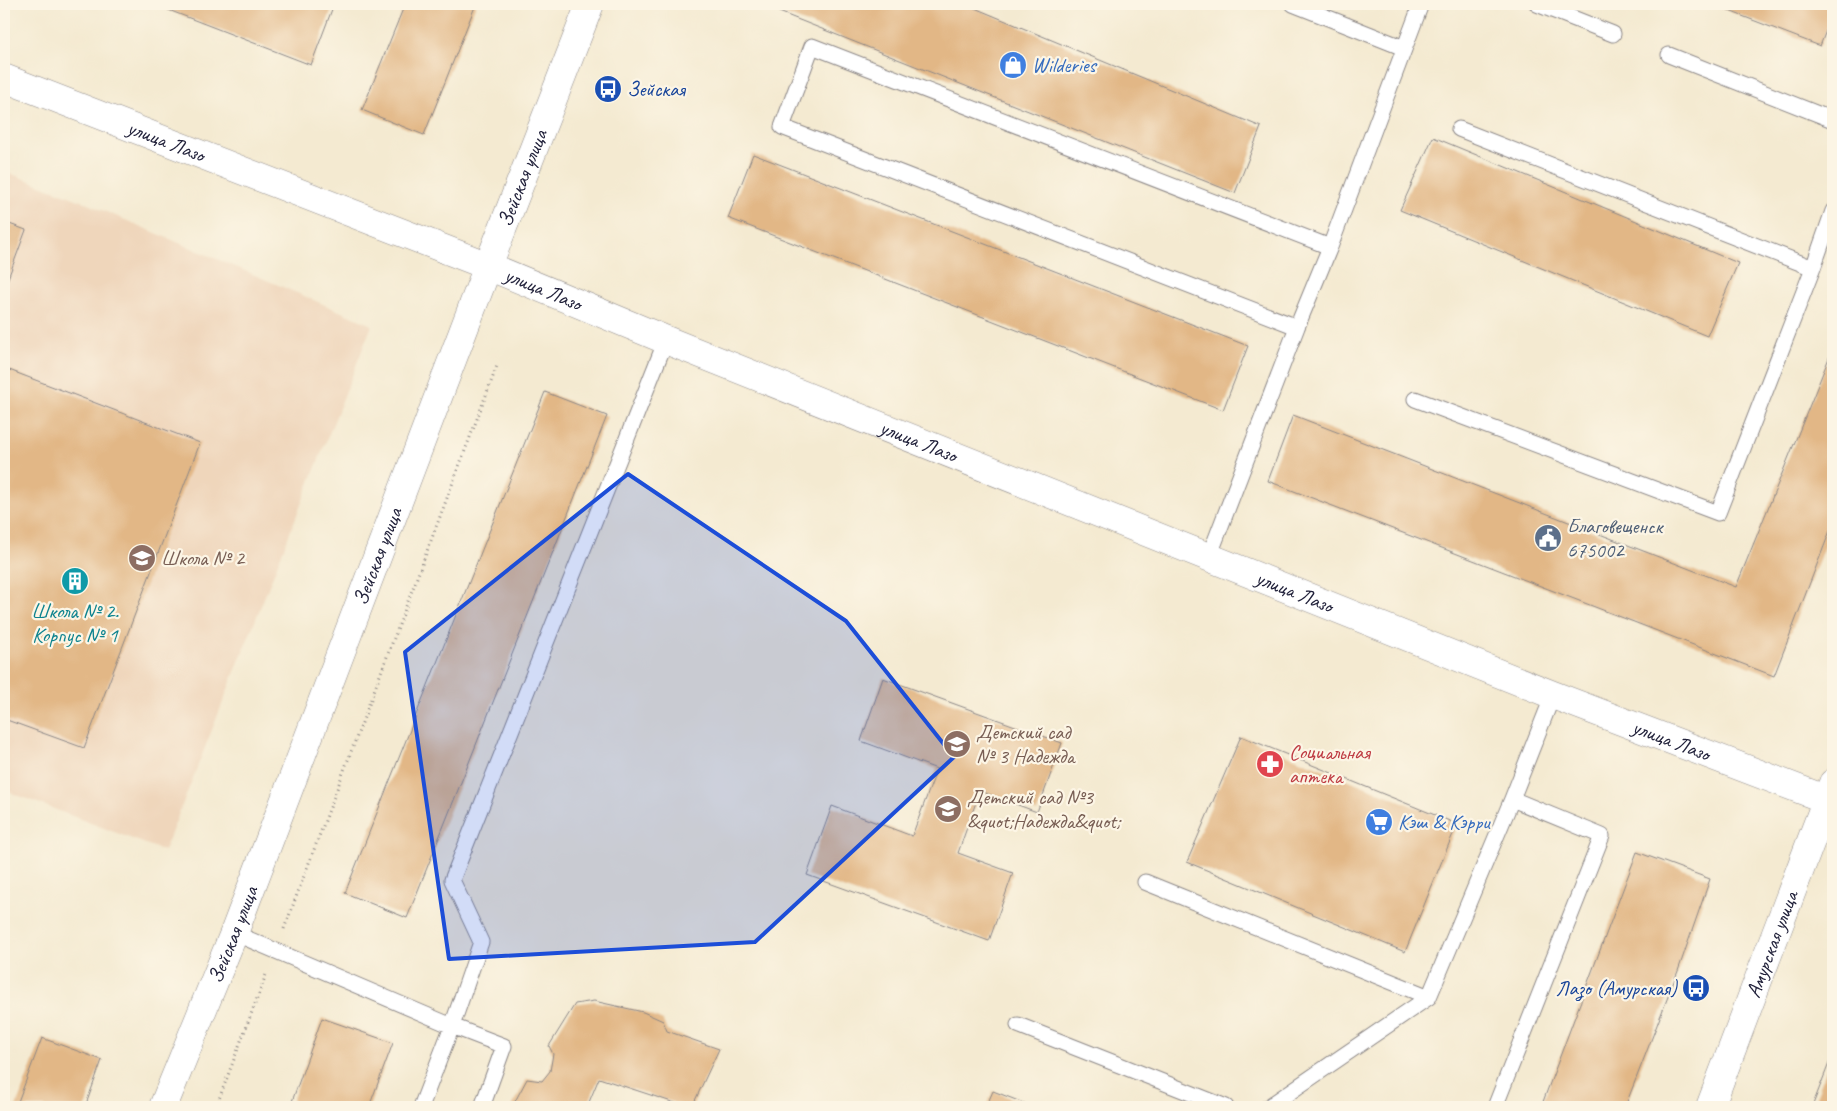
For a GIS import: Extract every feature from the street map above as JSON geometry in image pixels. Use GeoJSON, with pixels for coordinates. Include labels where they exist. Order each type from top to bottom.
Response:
{"type":"FeatureCollection","features":[{"type":"Feature","properties":{"kind":"main road","name":"Зейская улица"},"geometry":{"type":"LineString","coordinates":[[163,1107],[234,933],[590,4]]}},
{"type":"Feature","properties":{"kind":"main road","name":"улица Лазо"},"geometry":{"type":"LineString","coordinates":[[4,78],[488,266],[666,340],[1553,696],[1831,795]]}},
{"type":"Feature","properties":{"kind":"main road","name":"Амурская улица"},"geometry":{"type":"LineString","coordinates":[[1710,1107],[1831,795]]}},
{"type":"Feature","properties":{"kind":"lane"},"geometry":{"type":"LineString","coordinates":[[1293,4],[1404,48]]}},
{"type":"Feature","properties":{"kind":"lane"},"geometry":{"type":"LineString","coordinates":[[1209,557],[1297,327],[1330,247],[1421,4]]}},
{"type":"Feature","properties":{"kind":"lane"},"geometry":{"type":"LineString","coordinates":[[1537,4],[1613,34]]}},
{"type":"Feature","properties":{"kind":"lane"},"geometry":{"type":"LineString","coordinates":[[1297,327],[782,127],[812,46],[1330,247]]}},
{"type":"Feature","properties":{"kind":"lane"},"geometry":{"type":"LineString","coordinates":[[1669,55],[1833,120]]}},
{"type":"Feature","properties":{"kind":"lane"},"geometry":{"type":"LineString","coordinates":[[1459,129],[1813,268]]}},
{"type":"Feature","properties":{"kind":"lane"},"geometry":{"type":"LineString","coordinates":[[1415,399],[1718,513],[1833,212]]}},
{"type":"Feature","properties":{"kind":"lane"},"geometry":{"type":"LineString","coordinates":[[421,1107],[481,942],[452,880],[666,340]]}},
{"type":"Feature","properties":{"kind":"lane"},"geometry":{"type":"LineString","coordinates":[[1268,1107],[1429,997],[1512,800],[1553,696]]}},
{"type":"Feature","properties":{"kind":"lane"},"geometry":{"type":"LineString","coordinates":[[1495,1107],[1602,836],[1512,800]]}},
{"type":"Feature","properties":{"kind":"lane"},"geometry":{"type":"LineString","coordinates":[[1145,882],[1429,997]]}},
{"type":"Feature","properties":{"kind":"lane"},"geometry":{"type":"LineString","coordinates":[[234,933],[452,1026],[504,1046],[482,1107]]}},
{"type":"Feature","properties":{"kind":"lane"},"geometry":{"type":"LineString","coordinates":[[1018,1026],[1226,1107]]}},
{"type":"Feature","properties":{"kind":"path"},"geometry":{"type":"LineString","coordinates":[[216,1107],[497,366]]}},
{"type":"Feature","properties":{"kind":"highlighted area"},"geometry":{"type":"Polygon","coordinates":[[[628,474],[846,621],[954,757],[755,942],[449,959],[405,652],[628,474]]]}},
{"type":"Feature","properties":{"kind":"shaded area","name":"Школа № 2"},"geometry":{"type":"Polygon","coordinates":[[[4,171],[69,196],[372,325],[164,851],[4,790],[4,171]]]}},
{"type":"Feature","properties":{"kind":"building"},"geometry":{"type":"Polygon","coordinates":[[[153,4],[334,4],[311,65],[153,4]]]}},
{"type":"Feature","properties":{"kind":"building"},"geometry":{"type":"Polygon","coordinates":[[[405,4],[476,4],[424,135],[362,110],[405,4]]]}},
{"type":"Feature","properties":{"kind":"building","name":"Wilderies"},"geometry":{"type":"Polygon","coordinates":[[[759,4],[965,4],[1261,127],[1235,193],[759,4]]]}},
{"type":"Feature","properties":{"kind":"building"},"geometry":{"type":"Polygon","coordinates":[[[1711,4],[1833,4],[1833,13],[1820,46],[1711,4]]]}},
{"type":"Feature","properties":{"kind":"building"},"geometry":{"type":"Polygon","coordinates":[[[1433,137],[1738,263],[1707,336],[1400,210],[1433,137]]]}},
{"type":"Feature","properties":{"kind":"building"},"geometry":{"type":"Polygon","coordinates":[[[753,154],[1248,346],[1223,410],[728,218],[753,154]]]}},
{"type":"Feature","properties":{"kind":"building"},"geometry":{"type":"Polygon","coordinates":[[[4,222],[26,230],[7,281],[4,279],[4,222]]]}},
{"type":"Feature","properties":{"kind":"building"},"geometry":{"type":"Polygon","coordinates":[[[1833,348],[1833,523],[1774,676],[1268,481],[1293,415],[1736,587],[1833,348]]]}},
{"type":"Feature","properties":{"kind":"building","name":"Школа № 2. Корпус № 1"},"geometry":{"type":"Polygon","coordinates":[[[4,368],[200,443],[84,748],[4,719],[4,368]]]}},
{"type":"Feature","properties":{"kind":"building"},"geometry":{"type":"Polygon","coordinates":[[[545,392],[607,416],[407,918],[345,893],[545,392]]]}},
{"type":"Feature","properties":{"kind":"building","name":"Детский сад №3 &quot;Надежда&quot;"},"geometry":{"type":"Polygon","coordinates":[[[883,678],[1062,743],[1037,812],[980,791],[958,853],[1013,873],[989,941],[807,875],[832,806],[912,836],[937,769],[861,741],[883,678]]]}},
{"type":"Feature","properties":{"kind":"building"},"geometry":{"type":"Polygon","coordinates":[[[1241,736],[1457,824],[1405,952],[1187,862],[1241,736]]]}},
{"type":"Feature","properties":{"kind":"building"},"geometry":{"type":"Polygon","coordinates":[[[1637,852],[1710,879],[1678,971],[1625,1107],[1541,1107],[1637,852]]]}},
{"type":"Feature","properties":{"kind":"building"},"geometry":{"type":"Polygon","coordinates":[[[594,1001],[643,1012],[663,1021],[667,1031],[719,1049],[692,1107],[599,1078],[587,1107],[512,1107],[527,1079],[542,1081],[550,1071],[553,1054],[549,1046],[575,1004],[594,1001]]]}},
{"type":"Feature","properties":{"kind":"building"},"geometry":{"type":"Polygon","coordinates":[[[322,1018],[393,1043],[369,1107],[290,1107],[322,1018]]]}},
{"type":"Feature","properties":{"kind":"building"},"geometry":{"type":"Polygon","coordinates":[[[42,1038],[102,1060],[85,1107],[16,1107],[42,1038]]]}},
{"type":"Feature","properties":{"kind":"building"},"geometry":{"type":"Polygon","coordinates":[[[1833,1053],[1833,1107],[1812,1107],[1833,1053]]]}},
{"type":"Feature","properties":{"kind":"building"},"geometry":{"type":"Polygon","coordinates":[[[993,1091],[1034,1107],[986,1107],[993,1091]]]}},
{"type":"Feature","properties":{"kind":"place","name":"Wilderies"},"geometry":{"type":"Point","coordinates":[1013,65]}},
{"type":"Feature","properties":{"kind":"place","name":"Зейская"},"geometry":{"type":"Point","coordinates":[608,89]}},
{"type":"Feature","properties":{"kind":"place","name":"Благовещенск 675002"},"geometry":{"type":"Point","coordinates":[1548,538]}},
{"type":"Feature","properties":{"kind":"place","name":"Школа № 2"},"geometry":{"type":"Point","coordinates":[142,558]}},
{"type":"Feature","properties":{"kind":"place","name":"Школа № 2. Корпус № 1"},"geometry":{"type":"Point","coordinates":[75,581]}},
{"type":"Feature","properties":{"kind":"place","name":"Детский сад № 3 Надежда"},"geometry":{"type":"Point","coordinates":[957,744]}},
{"type":"Feature","properties":{"kind":"place","name":"Социальная аптека"},"geometry":{"type":"Point","coordinates":[1270,764]}},
{"type":"Feature","properties":{"kind":"place","name":"Детский сад №3 &quot;Надежда&quot;"},"geometry":{"type":"Point","coordinates":[948,809]}},
{"type":"Feature","properties":{"kind":"place","name":"Кэш & Кэрри"},"geometry":{"type":"Point","coordinates":[1379,822]}},
{"type":"Feature","properties":{"kind":"place","name":"Лазо (Амурская)"},"geometry":{"type":"Point","coordinates":[1696,988]}}]}
